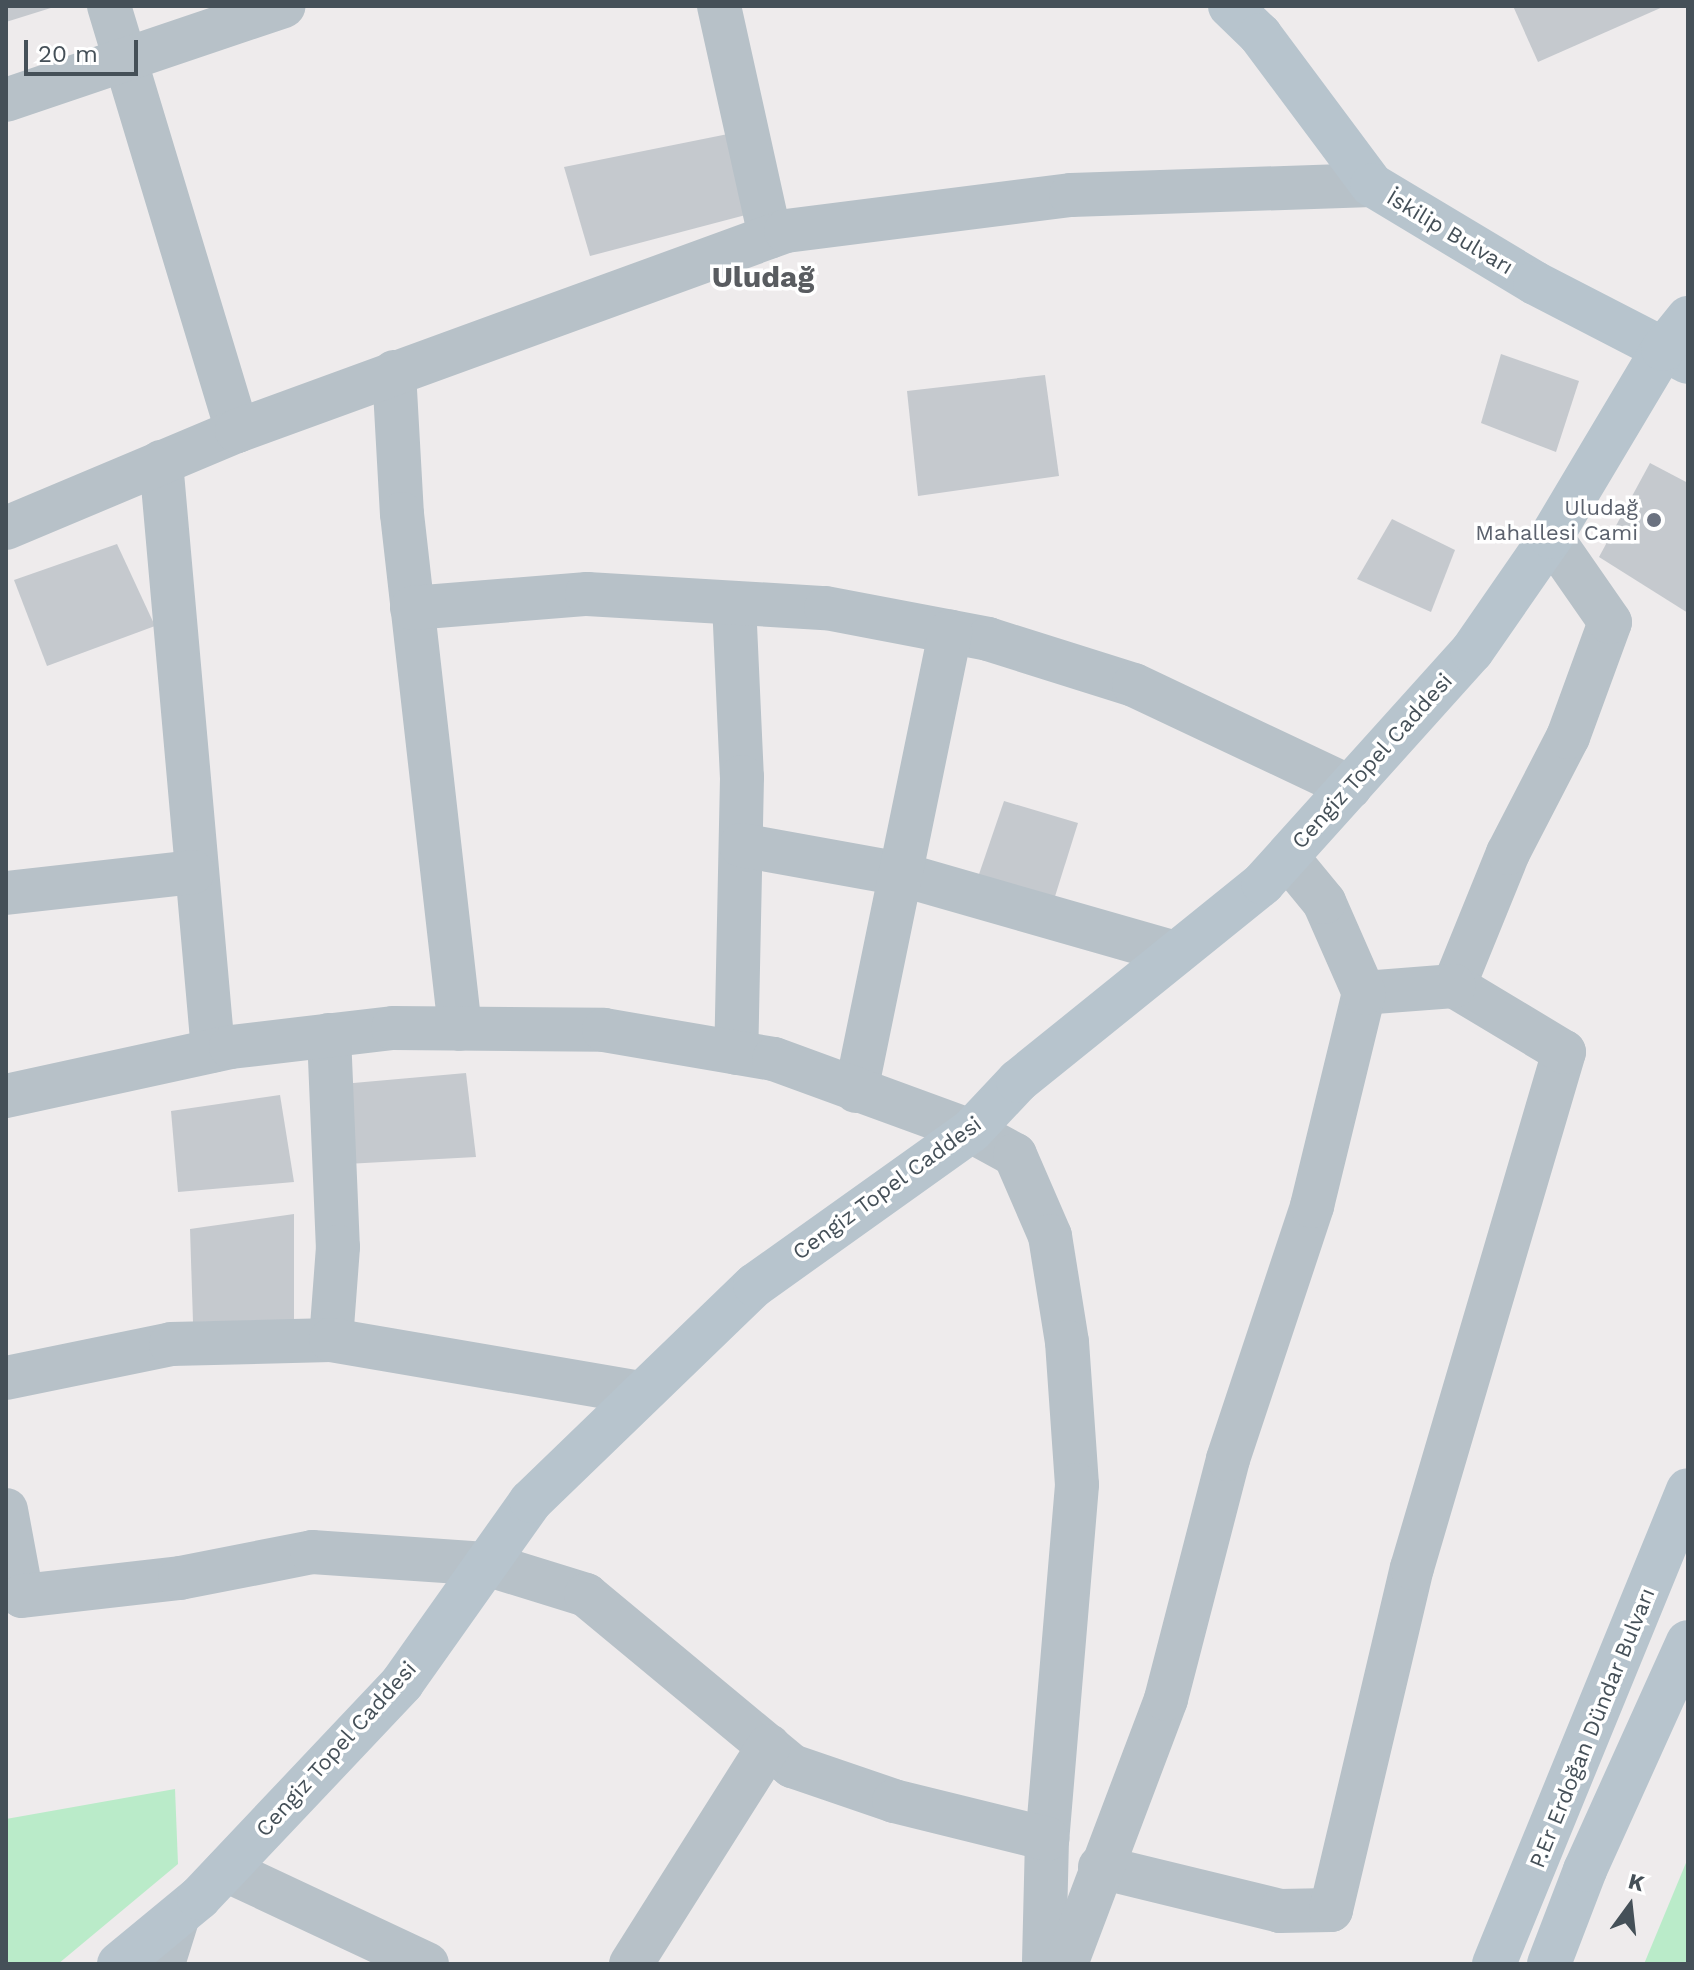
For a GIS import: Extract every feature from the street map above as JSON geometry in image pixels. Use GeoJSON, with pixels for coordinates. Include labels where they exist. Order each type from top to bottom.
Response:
{"type":"FeatureCollection","features":[{"type":"Feature","properties":{"kind":"main road","name":"İskilip Bulvarı"},"geometry":{"type":"LineString","coordinates":[[1230,6],[1260,35],[1372,185],[1535,283],[1680,343]]}},
{"type":"Feature","properties":{"kind":"main road","name":"Cengiz Topel Caddesi"},"geometry":{"type":"LineString","coordinates":[[119,1964],[178,1916],[226,1870],[402,1683],[531,1501],[755,1285],[971,1131],[1018,1081],[1263,883],[1472,651],[1680,343]]}},
{"type":"Feature","properties":{"kind":"main road","name":"P.Er Erdoğan Dündar Bulvarı"},"geometry":{"type":"LineString","coordinates":[[1494,1964],[1688,1490]]}},
{"type":"Feature","properties":{"kind":"main road"},"geometry":{"type":"LineString","coordinates":[[1549,1964],[1585,1870],[1688,1642]]}},
{"type":"Feature","properties":{"kind":"street"},"geometry":{"type":"LineString","coordinates":[[109,6],[237,431]]}},
{"type":"Feature","properties":{"kind":"street"},"geometry":{"type":"LineString","coordinates":[[6,100],[284,6]]}},
{"type":"Feature","properties":{"kind":"street"},"geometry":{"type":"LineString","coordinates":[[719,6],[770,236]]}},
{"type":"Feature","properties":{"kind":"street"},"geometry":{"type":"LineString","coordinates":[[6,528],[237,431],[770,236],[1071,195],[1372,185]]}},
{"type":"Feature","properties":{"kind":"street"},"geometry":{"type":"LineString","coordinates":[[394,372],[412,608],[460,1029]]}},
{"type":"Feature","properties":{"kind":"street"},"geometry":{"type":"LineString","coordinates":[[161,462],[179,645],[193,872],[213,1051]]}},
{"type":"Feature","properties":{"kind":"street"},"geometry":{"type":"LineString","coordinates":[[1454,986],[1508,853],[1568,737],[1610,622],[1551,537]]}},
{"type":"Feature","properties":{"kind":"street"},"geometry":{"type":"LineString","coordinates":[[412,608],[587,594],[826,608],[950,632],[1134,685],[1350,787]]}},
{"type":"Feature","properties":{"kind":"street"},"geometry":{"type":"LineString","coordinates":[[734,603],[741,845],[736,1053]]}},
{"type":"Feature","properties":{"kind":"street"},"geometry":{"type":"LineString","coordinates":[[856,1091],[950,632]]}},
{"type":"Feature","properties":{"kind":"street"},"geometry":{"type":"LineString","coordinates":[[741,845],[900,874],[1176,953]]}},
{"type":"Feature","properties":{"kind":"street"},"geometry":{"type":"LineString","coordinates":[[1066,1964],[1100,1867],[1166,1699],[1228,1459],[1312,1206],[1364,993],[1324,902],[1287,857]]}},
{"type":"Feature","properties":{"kind":"street"},"geometry":{"type":"LineString","coordinates":[[6,893],[193,872]]}},
{"type":"Feature","properties":{"kind":"street"},"geometry":{"type":"LineString","coordinates":[[1100,1867],[1280,1911],[1331,1910],[1412,1568],[1564,1052],[1454,986],[1364,993]]}},
{"type":"Feature","properties":{"kind":"street"},"geometry":{"type":"LineString","coordinates":[[6,1096],[213,1051],[329,1035],[393,1028],[604,1030],[774,1059],[971,1131],[1015,1155],[1050,1236],[1067,1342],[1077,1485],[1047,1839],[1044,1964]]}},
{"type":"Feature","properties":{"kind":"street"},"geometry":{"type":"LineString","coordinates":[[329,1035],[338,1247],[331,1340]]}},
{"type":"Feature","properties":{"kind":"street"},"geometry":{"type":"LineString","coordinates":[[6,1378],[171,1344],[331,1340],[642,1393]]}},
{"type":"Feature","properties":{"kind":"street"},"geometry":{"type":"LineString","coordinates":[[6,1510],[14,1600],[180,1578],[312,1552],[486,1564],[586,1595],[792,1766],[894,1801],[1047,1839]]}},
{"type":"Feature","properties":{"kind":"street"},"geometry":{"type":"LineString","coordinates":[[631,1964],[769,1746]]}},
{"type":"Feature","properties":{"kind":"street"},"geometry":{"type":"LineString","coordinates":[[226,1870],[427,1964]]}},
{"type":"Feature","properties":{"kind":"street"},"geometry":{"type":"LineString","coordinates":[[163,1964],[178,1916]]}},
{"type":"Feature","properties":{"kind":"green space"},"geometry":{"type":"Polygon","coordinates":[[[175,1789],[178,1864],[58,1964],[6,1964],[6,1819],[175,1789]]]}},
{"type":"Feature","properties":{"kind":"green space"},"geometry":{"type":"Polygon","coordinates":[[[1688,1858],[1688,1964],[1644,1964],[1688,1858]]]}},
{"type":"Feature","properties":{"kind":"building"},"geometry":{"type":"Polygon","coordinates":[[[6,6],[54,6],[54,7],[6,22],[6,6]]]}},
{"type":"Feature","properties":{"kind":"building"},"geometry":{"type":"Polygon","coordinates":[[[1513,6],[1665,6],[1538,62],[1513,6]]]}},
{"type":"Feature","properties":{"kind":"building"},"geometry":{"type":"Polygon","coordinates":[[[738,132],[757,212],[590,256],[564,167],[738,132]]]}},
{"type":"Feature","properties":{"kind":"building"},"geometry":{"type":"Polygon","coordinates":[[[1501,354],[1579,381],[1556,452],[1481,423],[1501,354]]]}},
{"type":"Feature","properties":{"kind":"building"},"geometry":{"type":"Polygon","coordinates":[[[1045,375],[1059,476],[918,496],[907,391],[1045,375]]]}},
{"type":"Feature","properties":{"kind":"building","name":"Uludağ Mahallesi Cami"},"geometry":{"type":"Polygon","coordinates":[[[1650,463],[1688,483],[1688,613],[1599,557],[1650,463]]]}},
{"type":"Feature","properties":{"kind":"building"},"geometry":{"type":"Polygon","coordinates":[[[1392,519],[1455,550],[1431,612],[1357,579],[1392,519]]]}},
{"type":"Feature","properties":{"kind":"building"},"geometry":{"type":"Polygon","coordinates":[[[117,544],[155,626],[47,666],[14,580],[117,544]]]}},
{"type":"Feature","properties":{"kind":"building"},"geometry":{"type":"Polygon","coordinates":[[[1004,801],[1078,823],[1052,906],[976,883],[1004,801]]]}},
{"type":"Feature","properties":{"kind":"building"},"geometry":{"type":"Polygon","coordinates":[[[466,1073],[476,1157],[346,1164],[342,1084],[466,1073]]]}},
{"type":"Feature","properties":{"kind":"building"},"geometry":{"type":"Polygon","coordinates":[[[280,1095],[294,1182],[178,1192],[171,1111],[280,1095]]]}},
{"type":"Feature","properties":{"kind":"building"},"geometry":{"type":"Polygon","coordinates":[[[294,1214],[294,1320],[193,1322],[190,1229],[294,1214]]]}},
{"type":"Feature","properties":{"kind":"place","name":"Uludağ Mahallesi Cami"},"geometry":{"type":"Point","coordinates":[1654,520]}},
{"type":"Feature","properties":{"kind":"district","name":"Uludağ"},"geometry":{"type":"Point","coordinates":[763,277]}}]}
